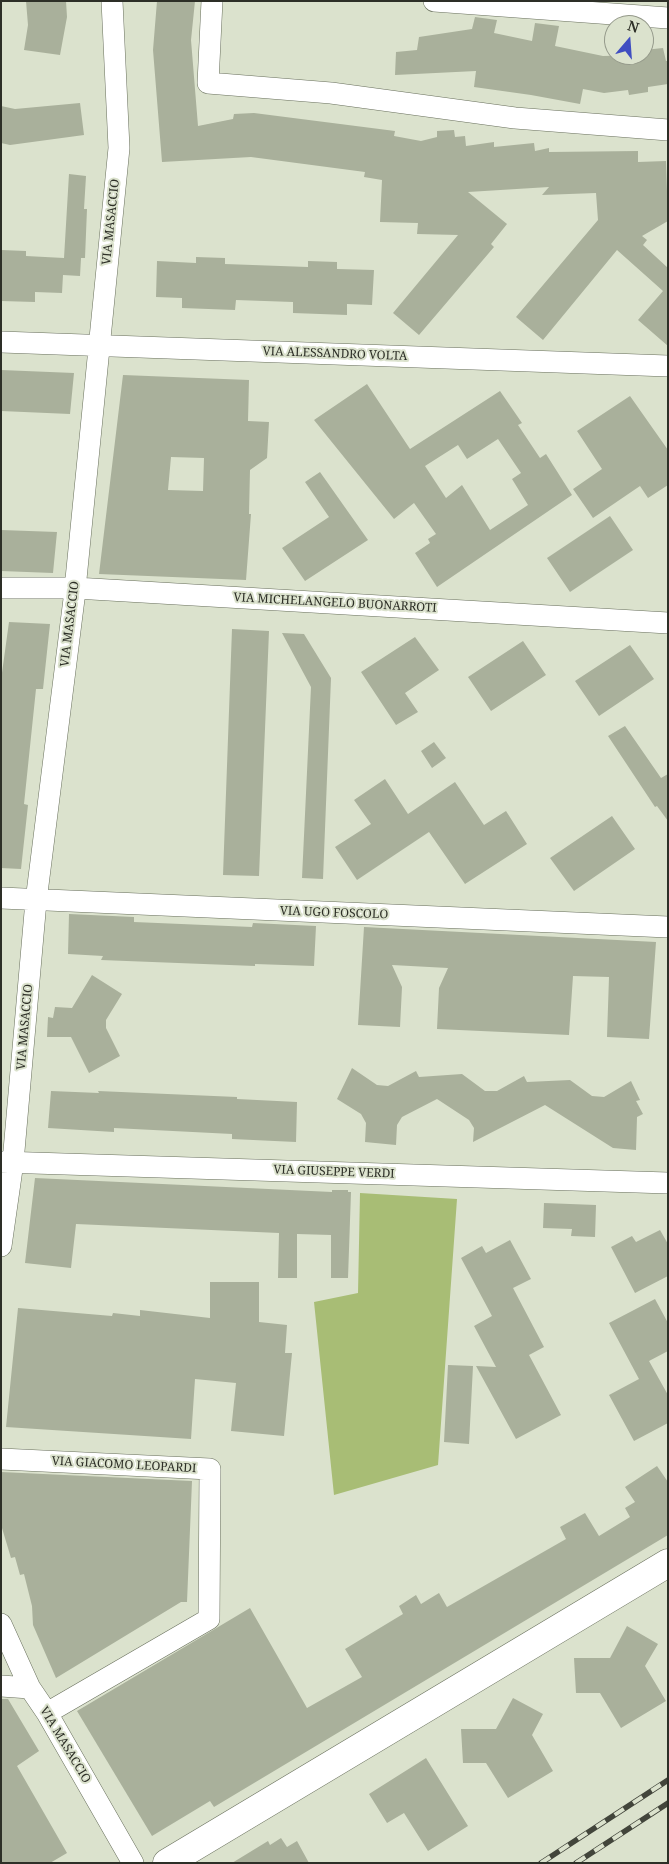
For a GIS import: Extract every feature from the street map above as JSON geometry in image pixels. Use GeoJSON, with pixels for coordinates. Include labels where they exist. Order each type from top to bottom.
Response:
{"type":"FeatureCollection","features":[{"type":"Feature","properties":{"kind":"main road"},"geometry":{"type":"LineString","coordinates":[[167,1863],[668,1563]]}},
{"type":"Feature","properties":{"kind":"street","name":"VIA MASACCIO"},"geometry":{"type":"LineString","coordinates":[[1,1246],[7,1162],[36,900],[75,588],[119,148],[112,1]]}},
{"type":"Feature","properties":{"kind":"street"},"geometry":{"type":"LineString","coordinates":[[212,1],[208,83],[331,93],[515,118],[668,130]]}},
{"type":"Feature","properties":{"kind":"street"},"geometry":{"type":"LineString","coordinates":[[434,1],[588,8],[668,18]]}},
{"type":"Feature","properties":{"kind":"street","name":"VIA ALESSANDRO VOLTA"},"geometry":{"type":"LineString","coordinates":[[1,342],[668,366]]}},
{"type":"Feature","properties":{"kind":"street","name":"VIA MICHELANGELO BUONARROTI"},"geometry":{"type":"LineString","coordinates":[[1,588],[75,588],[668,623]]}},
{"type":"Feature","properties":{"kind":"street","name":"VIA UGO FOSCOLO"},"geometry":{"type":"LineString","coordinates":[[1,898],[668,927]]}},
{"type":"Feature","properties":{"kind":"street","name":"VIA GIUSEPPE VERDI"},"geometry":{"type":"LineString","coordinates":[[7,1162],[668,1183]]}},
{"type":"Feature","properties":{"kind":"street","name":"VIA GIACOMO LEOPARDI"},"geometry":{"type":"LineString","coordinates":[[1,1460],[210,1469],[209,1618],[47,1713]]}},
{"type":"Feature","properties":{"kind":"street","name":"VIA MASACCIO"},"geometry":{"type":"LineString","coordinates":[[1,1624],[30,1688],[47,1713],[133,1863]]}},
{"type":"Feature","properties":{"kind":"street"},"geometry":{"type":"LineString","coordinates":[[1,1686],[30,1688]]}},
{"type":"Feature","properties":{"kind":"green space"},"geometry":{"type":"Polygon","coordinates":[[[360,1193],[457,1199],[438,1465],[334,1495],[314,1302],[358,1293],[360,1193]]]}},
{"type":"Feature","properties":{"kind":"building"},"geometry":{"type":"Polygon","coordinates":[[[26,1],[66,1],[67,17],[60,55],[24,50],[28,25],[26,1]]]}},
{"type":"Feature","properties":{"kind":"building"},"geometry":{"type":"Polygon","coordinates":[[[157,1],[195,1],[191,40],[198,126],[233,119],[234,114],[254,113],[395,131],[394,136],[421,141],[437,137],[437,131],[454,130],[455,137],[465,136],[466,146],[494,142],[494,147],[534,143],[535,151],[549,148],[549,152],[638,151],[638,162],[666,161],[668,221],[642,236],[647,240],[643,245],[668,268],[668,346],[638,320],[663,291],[617,250],[543,340],[516,317],[598,220],[596,193],[542,195],[549,187],[468,192],[507,224],[491,244],[494,247],[419,335],[393,313],[458,235],[417,234],[418,223],[380,222],[382,180],[364,177],[365,172],[251,157],[162,162],[153,50],[157,1]]]}},
{"type":"Feature","properties":{"kind":"building"},"geometry":{"type":"Polygon","coordinates":[[[475,17],[497,20],[494,33],[532,41],[535,23],[559,26],[555,46],[604,56],[604,65],[654,65],[654,49],[663,48],[666,61],[668,61],[668,84],[648,87],[648,92],[629,95],[628,90],[604,93],[583,89],[580,104],[474,87],[476,71],[395,75],[396,52],[417,50],[419,37],[472,29],[475,17]]]}},
{"type":"Feature","properties":{"kind":"building"},"geometry":{"type":"Polygon","coordinates":[[[80,103],[84,135],[10,145],[1,143],[1,106],[15,109],[80,103]]]}},
{"type":"Feature","properties":{"kind":"building"},"geometry":{"type":"Polygon","coordinates":[[[69,174],[86,176],[84,209],[87,209],[85,258],[81,258],[80,276],[63,275],[62,293],[35,292],[35,302],[1,301],[1,250],[26,251],[26,256],[64,258],[69,174]]]}},
{"type":"Feature","properties":{"kind":"building"},"geometry":{"type":"Polygon","coordinates":[[[196,257],[225,258],[225,264],[308,267],[308,261],[337,262],[337,269],[374,270],[372,305],[347,304],[347,315],[293,313],[293,302],[236,300],[235,310],[182,308],[182,298],[156,297],[157,261],[196,263],[196,257]]]}},
{"type":"Feature","properties":{"kind":"building"},"geometry":{"type":"Polygon","coordinates":[[[1,370],[74,373],[70,414],[1,411],[1,370]]]}},
{"type":"Feature","properties":{"kind":"building"},"geometry":{"type":"Polygon","coordinates":[[[123,375],[249,380],[248,421],[269,422],[267,458],[250,470],[249,514],[251,514],[246,580],[99,574],[123,375]],[[171,457],[168,490],[203,491],[204,458],[171,457]]]}},
{"type":"Feature","properties":{"kind":"building"},"geometry":{"type":"Polygon","coordinates":[[[367,384],[410,449],[500,391],[522,423],[518,425],[540,458],[546,454],[572,495],[437,587],[415,553],[430,543],[428,539],[436,534],[414,503],[394,519],[314,420],[367,384]],[[498,439],[467,459],[458,445],[425,466],[446,498],[462,485],[490,530],[528,505],[512,479],[521,473],[498,439]]]}},
{"type":"Feature","properties":{"kind":"building"},"geometry":{"type":"Polygon","coordinates":[[[630,396],[668,450],[668,485],[648,498],[640,486],[593,518],[573,489],[602,469],[577,431],[630,396]]]}},
{"type":"Feature","properties":{"kind":"building"},"geometry":{"type":"Polygon","coordinates":[[[320,472],[368,540],[305,581],[282,548],[329,517],[305,482],[320,472]]]}},
{"type":"Feature","properties":{"kind":"building"},"geometry":{"type":"Polygon","coordinates":[[[610,516],[633,550],[570,592],[547,558],[610,516]]]}},
{"type":"Feature","properties":{"kind":"building"},"geometry":{"type":"Polygon","coordinates":[[[1,530],[57,532],[53,573],[1,571],[1,530]]]}},
{"type":"Feature","properties":{"kind":"building"},"geometry":{"type":"Polygon","coordinates":[[[9,622],[50,624],[43,689],[36,689],[24,804],[28,805],[21,869],[1,868],[1,680],[9,622]]]}},
{"type":"Feature","properties":{"kind":"building"},"geometry":{"type":"Polygon","coordinates":[[[232,629],[269,631],[259,876],[223,875],[232,629]]]}},
{"type":"Feature","properties":{"kind":"building"},"geometry":{"type":"Polygon","coordinates":[[[282,633],[304,634],[331,678],[323,879],[302,878],[311,687],[282,633]]]}},
{"type":"Feature","properties":{"kind":"building"},"geometry":{"type":"Polygon","coordinates":[[[415,637],[439,670],[405,693],[418,712],[396,725],[361,672],[415,637]]]}},
{"type":"Feature","properties":{"kind":"building"},"geometry":{"type":"Polygon","coordinates":[[[523,641],[546,675],[491,711],[468,677],[523,641]]]}},
{"type":"Feature","properties":{"kind":"building"},"geometry":{"type":"Polygon","coordinates":[[[630,645],[654,679],[599,716],[575,681],[630,645]]]}},
{"type":"Feature","properties":{"kind":"building"},"geometry":{"type":"Polygon","coordinates":[[[625,726],[661,778],[668,774],[668,821],[657,806],[655,807],[608,736],[625,726]]]}},
{"type":"Feature","properties":{"kind":"building"},"geometry":{"type":"Polygon","coordinates":[[[434,742],[446,758],[432,768],[421,751],[434,742]]]}},
{"type":"Feature","properties":{"kind":"building"},"geometry":{"type":"Polygon","coordinates":[[[385,779],[408,814],[455,782],[484,825],[506,811],[527,844],[465,884],[429,832],[357,880],[335,847],[371,824],[354,800],[385,779]]]}},
{"type":"Feature","properties":{"kind":"building"},"geometry":{"type":"Polygon","coordinates":[[[612,816],[635,849],[574,891],[550,858],[612,816]]]}},
{"type":"Feature","properties":{"kind":"building"},"geometry":{"type":"Polygon","coordinates":[[[69,914],[134,917],[134,922],[252,927],[253,923],[316,926],[314,966],[255,964],[255,966],[101,960],[103,956],[68,954],[69,914]]]}},
{"type":"Feature","properties":{"kind":"building"},"geometry":{"type":"Polygon","coordinates":[[[364,927],[656,942],[649,1039],[607,1037],[609,977],[573,976],[569,1035],[437,1029],[439,988],[448,968],[392,965],[402,987],[400,1027],[358,1025],[364,927]]]}},
{"type":"Feature","properties":{"kind":"building"},"geometry":{"type":"Polygon","coordinates":[[[92,975],[122,994],[106,1020],[106,1028],[120,1056],[89,1073],[71,1037],[47,1037],[48,1017],[53,1018],[55,1007],[72,1008],[92,975]]]}},
{"type":"Feature","properties":{"kind":"building"},"geometry":{"type":"Polygon","coordinates":[[[352,1068],[377,1085],[388,1086],[416,1071],[419,1077],[462,1074],[485,1091],[497,1091],[524,1076],[527,1082],[570,1080],[592,1096],[604,1097],[631,1081],[640,1100],[636,1101],[643,1114],[637,1117],[636,1150],[613,1148],[545,1105],[473,1142],[474,1128],[469,1120],[437,1099],[402,1117],[397,1125],[396,1145],[365,1142],[366,1123],[361,1114],[337,1099],[352,1068]]]}},
{"type":"Feature","properties":{"kind":"building"},"geometry":{"type":"Polygon","coordinates":[[[51,1091],[99,1093],[98,1091],[237,1097],[237,1099],[297,1102],[296,1142],[232,1139],[232,1134],[114,1128],[114,1132],[48,1128],[51,1091]]]}},
{"type":"Feature","properties":{"kind":"building"},"geometry":{"type":"Polygon","coordinates":[[[35,1178],[332,1192],[332,1190],[348,1190],[348,1192],[351,1192],[348,1278],[331,1278],[331,1235],[297,1234],[297,1278],[278,1278],[279,1233],[76,1224],[71,1268],[25,1263],[35,1178]]]}},
{"type":"Feature","properties":{"kind":"building"},"geometry":{"type":"Polygon","coordinates":[[[544,1203],[596,1205],[595,1237],[571,1236],[572,1229],[543,1228],[544,1203]]]}},
{"type":"Feature","properties":{"kind":"building"},"geometry":{"type":"Polygon","coordinates":[[[660,1230],[668,1244],[668,1276],[635,1293],[611,1247],[632,1236],[636,1242],[660,1230]]]}},
{"type":"Feature","properties":{"kind":"building"},"geometry":{"type":"Polygon","coordinates":[[[510,1240],[531,1279],[513,1288],[544,1347],[529,1355],[561,1415],[516,1439],[476,1366],[496,1367],[474,1326],[492,1316],[461,1258],[482,1246],[486,1253],[510,1240]]]}},
{"type":"Feature","properties":{"kind":"building"},"geometry":{"type":"Polygon","coordinates":[[[210,1282],[259,1282],[259,1322],[287,1325],[285,1353],[292,1353],[284,1436],[231,1431],[236,1383],[195,1379],[191,1439],[6,1427],[18,1308],[112,1316],[113,1313],[140,1316],[140,1310],[210,1318],[210,1282]]]}},
{"type":"Feature","properties":{"kind":"building"},"geometry":{"type":"Polygon","coordinates":[[[655,1299],[668,1323],[668,1351],[649,1361],[668,1395],[668,1423],[634,1441],[609,1395],[639,1379],[609,1323],[655,1299]]]}},
{"type":"Feature","properties":{"kind":"building"},"geometry":{"type":"Polygon","coordinates":[[[448,1365],[473,1366],[469,1444],[444,1442],[448,1365]]]}},
{"type":"Feature","properties":{"kind":"building"},"geometry":{"type":"Polygon","coordinates":[[[657,1466],[668,1482],[668,1535],[214,1807],[210,1801],[152,1836],[77,1711],[250,1608],[307,1708],[362,1677],[345,1649],[403,1614],[399,1606],[416,1595],[421,1604],[439,1593],[447,1607],[566,1539],[560,1527],[585,1513],[599,1536],[630,1517],[625,1508],[635,1502],[625,1487],[657,1466]]]}},
{"type":"Feature","properties":{"kind":"building"},"geometry":{"type":"Polygon","coordinates":[[[1,1472],[192,1481],[187,1602],[181,1602],[56,1678],[33,1625],[32,1606],[24,1574],[20,1575],[15,1557],[11,1558],[2,1528],[1,1472]]]}},
{"type":"Feature","properties":{"kind":"building"},"geometry":{"type":"Polygon","coordinates":[[[627,1626],[658,1644],[645,1666],[666,1701],[621,1728],[600,1693],[576,1693],[574,1658],[610,1658],[627,1626]]]}},
{"type":"Feature","properties":{"kind":"building"},"geometry":{"type":"Polygon","coordinates":[[[513,1698],[543,1714],[532,1735],[553,1771],[508,1798],[486,1763],[463,1763],[461,1729],[496,1729],[513,1698]]]}},
{"type":"Feature","properties":{"kind":"building"},"geometry":{"type":"Polygon","coordinates":[[[1,1699],[8,1699],[39,1751],[17,1766],[67,1853],[50,1863],[1,1863],[1,1699]]]}},
{"type":"Feature","properties":{"kind":"building"},"geometry":{"type":"Polygon","coordinates":[[[426,1758],[468,1826],[428,1851],[404,1813],[387,1823],[369,1794],[426,1758]]]}},
{"type":"Feature","properties":{"kind":"building"},"geometry":{"type":"Polygon","coordinates":[[[281,1838],[287,1847],[297,1841],[309,1863],[232,1863],[268,1841],[270,1845],[281,1838]]]}},
{"type":"Feature","properties":{"kind":"railway"},"geometry":{"type":"LineString","coordinates":[[541,1863],[668,1780]]}},
{"type":"Feature","properties":{"kind":"railway"},"geometry":{"type":"LineString","coordinates":[[576,1863],[668,1803]]}}]}
